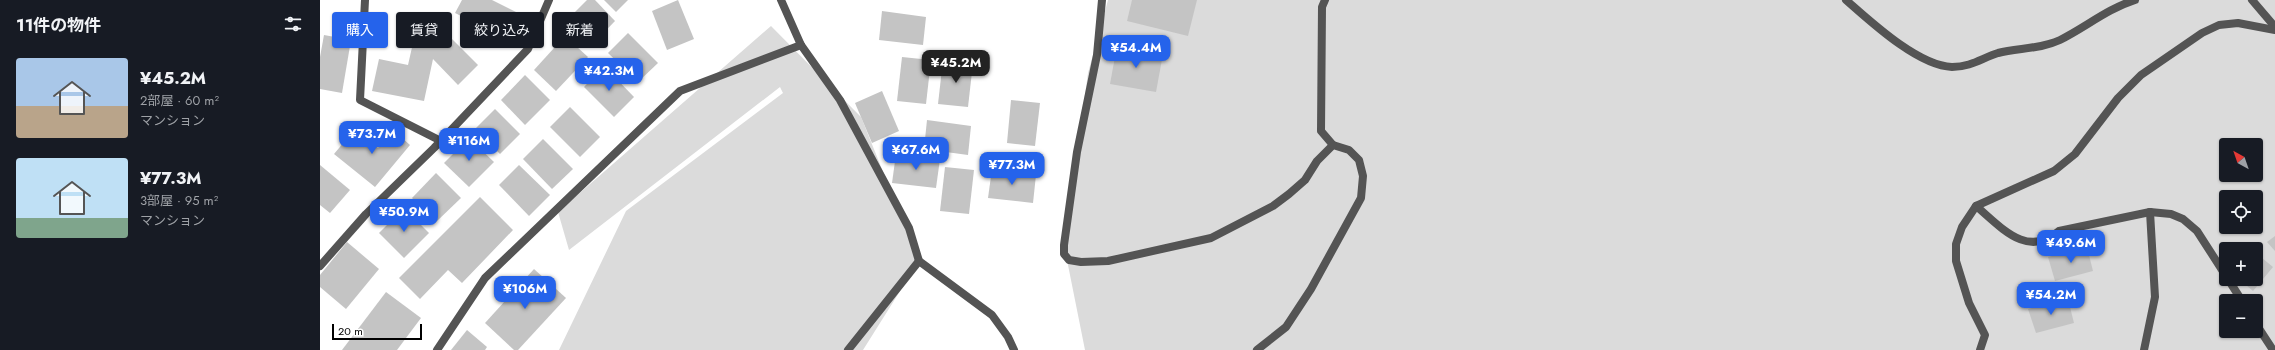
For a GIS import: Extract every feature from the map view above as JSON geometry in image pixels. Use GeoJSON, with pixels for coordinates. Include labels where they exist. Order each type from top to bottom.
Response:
{"type":"FeatureCollection","features":[{"type":"Feature","properties":{"kind":"street"},"geometry":{"type":"LineString","coordinates":[[366,0],[360,100],[441,141]]}},
{"type":"Feature","properties":{"kind":"street"},"geometry":{"type":"LineString","coordinates":[[320,266],[366,214],[441,141],[528,49],[549,0]]}},
{"type":"Feature","properties":{"kind":"street"},"geometry":{"type":"LineString","coordinates":[[781,0],[801,45],[840,100],[909,228],[919,261],[992,315],[1008,337],[1014,350]]}},
{"type":"Feature","properties":{"kind":"street"},"geometry":{"type":"LineString","coordinates":[[1102,0],[1096,55],[1077,152],[1064,245],[1064,254],[1070,260],[1081,262],[1108,261],[1211,238],[1273,206],[1289,194],[1305,180],[1317,161],[1333,145]]}},
{"type":"Feature","properties":{"kind":"street"},"geometry":{"type":"LineString","coordinates":[[1257,350],[1286,327],[1311,289],[1361,198],[1363,176],[1359,160],[1349,150],[1333,145],[1320,131],[1322,7],[1325,0]]}},
{"type":"Feature","properties":{"kind":"street"},"geometry":{"type":"LineString","coordinates":[[1846,0],[1900,45],[1934,62],[1952,67],[1977,63],[1997,54],[2037,47],[2060,40],[2099,16],[2135,0]]}},
{"type":"Feature","properties":{"kind":"street"},"geometry":{"type":"LineString","coordinates":[[2252,0],[2275,29]]}},
{"type":"Feature","properties":{"kind":"street"},"geometry":{"type":"LineString","coordinates":[[1980,350],[1985,335],[1969,303],[1959,275],[1956,255],[1956,244],[1962,227],[1976,206],[2054,172],[2075,154],[2118,98],[2141,75],[2202,33],[2219,25],[2238,23],[2275,29]]}},
{"type":"Feature","properties":{"kind":"street"},"geometry":{"type":"LineString","coordinates":[[437,350],[486,278],[680,91],[801,45]]}},
{"type":"Feature","properties":{"kind":"street"},"geometry":{"type":"LineString","coordinates":[[1976,206],[2012,237],[2029,243],[2053,236],[2059,231],[2150,212],[2171,214],[2183,219],[2197,231],[2219,265]]}},
{"type":"Feature","properties":{"kind":"street"},"geometry":{"type":"LineString","coordinates":[[2144,350],[2155,297],[2150,212]]}},
{"type":"Feature","properties":{"kind":"street"},"geometry":{"type":"LineString","coordinates":[[848,350],[919,261]]}},
{"type":"Feature","properties":{"kind":"street"},"geometry":{"type":"LineString","coordinates":[[2263,335],[2273,350]]}},
{"type":"Feature","properties":{"kind":"shaded area"},"geometry":{"type":"Polygon","coordinates":[[[1108,0],[2275,0],[2275,350],[1085,350],[1064,245],[1088,73],[1108,0]]]}},
{"type":"Feature","properties":{"kind":"shaded area"},"geometry":{"type":"Polygon","coordinates":[[[771,26],[861,117],[919,261],[863,350],[559,350],[626,211],[783,93],[780,87],[569,250],[558,212],[771,26]]]}},
{"type":"Feature","properties":{"kind":"building"},"geometry":{"type":"Polygon","coordinates":[[[462,0],[492,0],[516,12],[460,12],[460,15],[455,13],[462,0]]]}},
{"type":"Feature","properties":{"kind":"building"},"geometry":{"type":"Polygon","coordinates":[[[587,0],[595,0],[606,12],[575,12],[587,0]]]}},
{"type":"Feature","properties":{"kind":"building"},"geometry":{"type":"Polygon","coordinates":[[[604,0],[628,0],[616,12],[604,0]]]}},
{"type":"Feature","properties":{"kind":"building"},"geometry":{"type":"Polygon","coordinates":[[[678,0],[694,39],[667,50],[652,11],[678,0]]]}},
{"type":"Feature","properties":{"kind":"building"},"geometry":{"type":"Polygon","coordinates":[[[1132,0],[1197,0],[1188,36],[1127,21],[1132,0]]]}},
{"type":"Feature","properties":{"kind":"building"},"geometry":{"type":"Polygon","coordinates":[[[882,11],[926,17],[923,45],[879,40],[882,11]]]}},
{"type":"Feature","properties":{"kind":"building"},"geometry":{"type":"Polygon","coordinates":[[[608,14],[615,21],[608,28],[608,14]]]}},
{"type":"Feature","properties":{"kind":"building"},"geometry":{"type":"Polygon","coordinates":[[[628,33],[658,63],[638,82],[608,53],[628,33]]]}},
{"type":"Feature","properties":{"kind":"building"},"geometry":{"type":"Polygon","coordinates":[[[324,35],[332,36],[332,48],[350,48],[342,93],[320,89],[320,57],[324,35]]]}},
{"type":"Feature","properties":{"kind":"building"},"geometry":{"type":"Polygon","coordinates":[[[452,39],[478,65],[458,85],[433,59],[424,101],[372,91],[379,59],[408,65],[412,48],[452,48],[452,39]]]}},
{"type":"Feature","properties":{"kind":"building"},"geometry":{"type":"Polygon","coordinates":[[[1117,46],[1163,54],[1156,92],[1110,84],[1117,46]]]}},
{"type":"Feature","properties":{"kind":"building"},"geometry":{"type":"Polygon","coordinates":[[[554,48],[578,48],[588,57],[556,91],[534,70],[554,48]]]}},
{"type":"Feature","properties":{"kind":"building"},"geometry":{"type":"Polygon","coordinates":[[[902,57],[931,60],[926,104],[897,101],[902,57]]]}},
{"type":"Feature","properties":{"kind":"building"},"geometry":{"type":"Polygon","coordinates":[[[943,60],[973,63],[968,107],[938,104],[943,60]]]}},
{"type":"Feature","properties":{"kind":"building"},"geometry":{"type":"Polygon","coordinates":[[[604,66],[634,97],[614,117],[584,87],[604,66]]]}},
{"type":"Feature","properties":{"kind":"building"},"geometry":{"type":"Polygon","coordinates":[[[525,75],[550,100],[525,125],[501,100],[525,75]]]}},
{"type":"Feature","properties":{"kind":"building"},"geometry":{"type":"Polygon","coordinates":[[[882,91],[899,131],[872,143],[855,103],[882,91]]]}},
{"type":"Feature","properties":{"kind":"building"},"geometry":{"type":"Polygon","coordinates":[[[1011,100],[1040,103],[1035,146],[1007,143],[1011,100]]]}},
{"type":"Feature","properties":{"kind":"building"},"geometry":{"type":"Polygon","coordinates":[[[570,107],[600,137],[580,157],[550,127],[570,107]]]}},
{"type":"Feature","properties":{"kind":"building"},"geometry":{"type":"Polygon","coordinates":[[[495,109],[520,134],[500,154],[475,129],[495,109]]]}},
{"type":"Feature","properties":{"kind":"building"},"geometry":{"type":"Polygon","coordinates":[[[927,120],[971,126],[968,155],[924,149],[927,120]]]}},
{"type":"Feature","properties":{"kind":"building"},"geometry":{"type":"Polygon","coordinates":[[[355,129],[378,148],[393,130],[410,145],[375,187],[334,154],[355,129]]]}},
{"type":"Feature","properties":{"kind":"building"},"geometry":{"type":"Polygon","coordinates":[[[469,138],[494,162],[469,187],[444,163],[469,138]]]}},
{"type":"Feature","properties":{"kind":"building"},"geometry":{"type":"Polygon","coordinates":[[[543,139],[573,169],[552,189],[523,159],[543,139]]]}},
{"type":"Feature","properties":{"kind":"building"},"geometry":{"type":"Polygon","coordinates":[[[896,154],[940,159],[936,188],[892,183],[896,154]]]}},
{"type":"Feature","properties":{"kind":"building"},"geometry":{"type":"Polygon","coordinates":[[[320,165],[350,190],[330,213],[320,205],[320,165]]]}},
{"type":"Feature","properties":{"kind":"building"},"geometry":{"type":"Polygon","coordinates":[[[519,165],[550,195],[529,216],[499,185],[519,165]]]}},
{"type":"Feature","properties":{"kind":"building"},"geometry":{"type":"Polygon","coordinates":[[[945,167],[974,170],[969,214],[940,211],[945,167]]]}},
{"type":"Feature","properties":{"kind":"building"},"geometry":{"type":"Polygon","coordinates":[[[992,169],[1036,175],[1033,203],[988,198],[992,169]]]}},
{"type":"Feature","properties":{"kind":"building"},"geometry":{"type":"Polygon","coordinates":[[[436,173],[461,198],[436,222],[412,198],[436,173]]]}},
{"type":"Feature","properties":{"kind":"building"},"geometry":{"type":"Polygon","coordinates":[[[480,197],[513,230],[462,283],[448,270],[420,299],[399,278],[480,197]]]}},
{"type":"Feature","properties":{"kind":"building"},"geometry":{"type":"Polygon","coordinates":[[[404,208],[429,233],[404,258],[379,233],[404,208]]]}},
{"type":"Feature","properties":{"kind":"building"},"geometry":{"type":"Polygon","coordinates":[[[2275,236],[2275,251],[2267,242],[2275,236]]]}},
{"type":"Feature","properties":{"kind":"building"},"geometry":{"type":"Polygon","coordinates":[[[347,242],[379,269],[346,309],[320,287],[320,275],[347,242]]]}},
{"type":"Feature","properties":{"kind":"building"},"geometry":{"type":"Polygon","coordinates":[[[2087,247],[2093,271],[2055,281],[2048,257],[2087,247]]]}},
{"type":"Feature","properties":{"kind":"building"},"geometry":{"type":"Polygon","coordinates":[[[2263,259],[2273,267],[2263,279],[2263,259]]]}},
{"type":"Feature","properties":{"kind":"building"},"geometry":{"type":"Polygon","coordinates":[[[534,269],[566,298],[518,350],[514,350],[485,323],[534,269]]]}},
{"type":"Feature","properties":{"kind":"building"},"geometry":{"type":"Polygon","coordinates":[[[2247,286],[2257,286],[2253,291],[2247,286]]]}},
{"type":"Feature","properties":{"kind":"building"},"geometry":{"type":"Polygon","coordinates":[[[386,292],[421,318],[397,350],[342,350],[386,292]]]}},
{"type":"Feature","properties":{"kind":"building"},"geometry":{"type":"Polygon","coordinates":[[[2068,299],[2074,323],[2036,333],[2028,309],[2068,299]]]}},
{"type":"Feature","properties":{"kind":"building"},"geometry":{"type":"Polygon","coordinates":[[[467,330],[487,347],[485,350],[451,350],[467,330]]]}}]}
